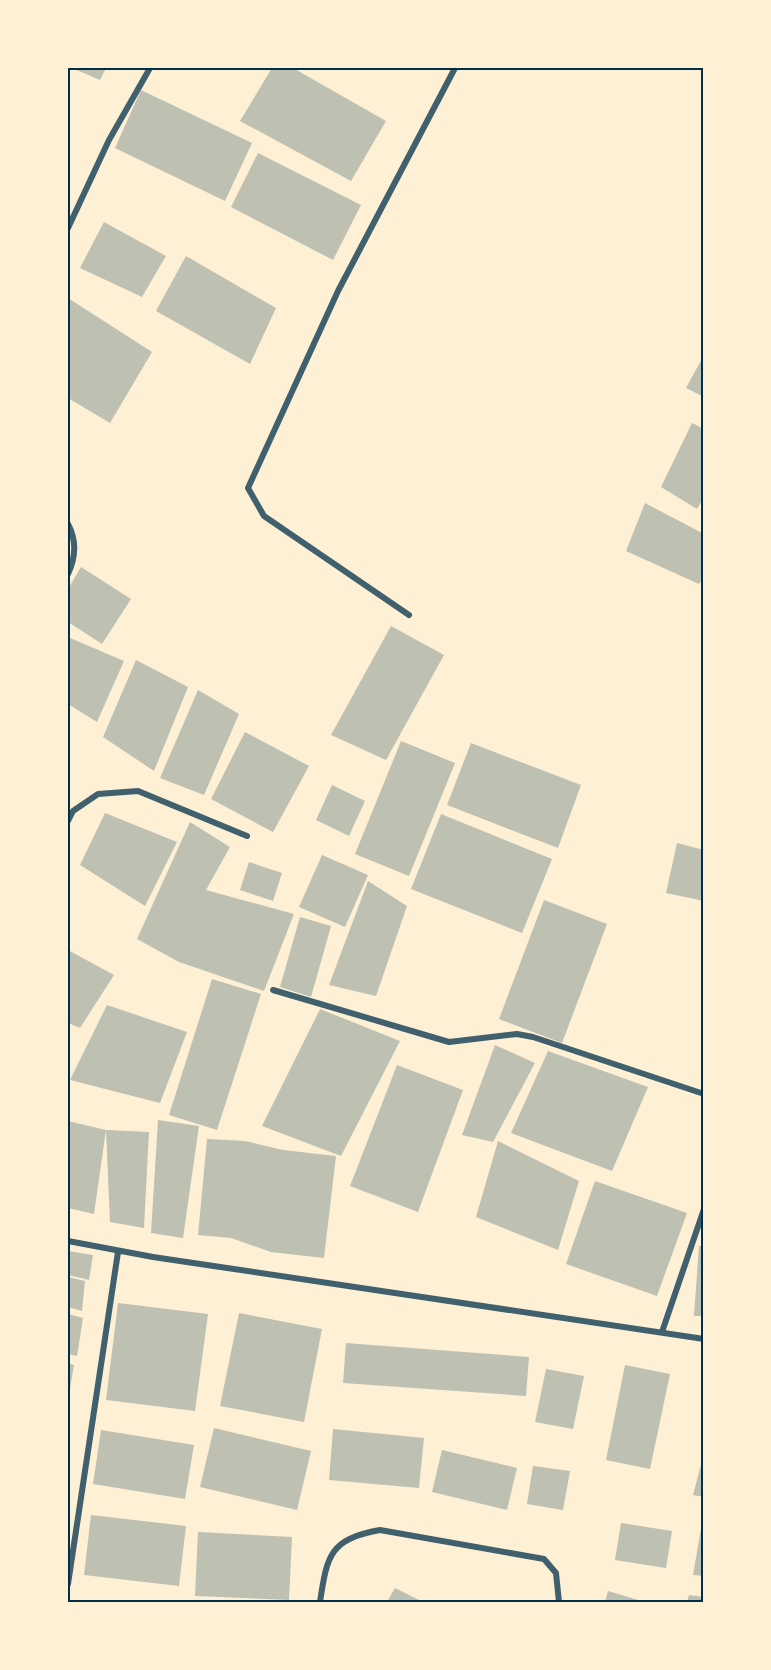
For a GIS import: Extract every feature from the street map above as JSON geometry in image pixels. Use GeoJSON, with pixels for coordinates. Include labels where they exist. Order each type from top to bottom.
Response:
{"type":"FeatureCollection","features":[{"type":"Feature","properties":{"kind":"street"},"geometry":{"type":"LineString","coordinates":[[68,228],[109,140],[150,68]]}},
{"type":"Feature","properties":{"kind":"street"},"geometry":{"type":"LineString","coordinates":[[410,615],[264,516],[248,488],[338,291],[455,68]]}},
{"type":"Feature","properties":{"kind":"street"},"geometry":{"type":"LineString","coordinates":[[68,524],[75,539],[75,547],[74,561],[68,574]]}},
{"type":"Feature","properties":{"kind":"street"},"geometry":{"type":"LineString","coordinates":[[68,822],[74,811],[98,794],[138,791],[247,836]]}},
{"type":"Feature","properties":{"kind":"street"},"geometry":{"type":"LineString","coordinates":[[273,990],[449,1042],[517,1034],[532,1037],[704,1094]]}},
{"type":"Feature","properties":{"kind":"street"},"geometry":{"type":"LineString","coordinates":[[662,1332],[704,1209]]}},
{"type":"Feature","properties":{"kind":"street"},"geometry":{"type":"LineString","coordinates":[[68,1241],[118,1252],[704,1339]]}},
{"type":"Feature","properties":{"kind":"street"},"geometry":{"type":"LineString","coordinates":[[68,1584],[118,1252]]}},
{"type":"Feature","properties":{"kind":"street"},"geometry":{"type":"LineString","coordinates":[[320,1602],[329,1557],[339,1544],[355,1535],[380,1530],[544,1559],[556,1573],[560,1594],[559,1602]]}},
{"type":"Feature","properties":{"kind":"building"},"geometry":{"type":"Polygon","coordinates":[[[72,68],[106,68],[100,80],[72,68]]]}},
{"type":"Feature","properties":{"kind":"building"},"geometry":{"type":"Polygon","coordinates":[[[272,68],[293,68],[386,121],[351,181],[240,121],[272,68]]]}},
{"type":"Feature","properties":{"kind":"building"},"geometry":{"type":"Polygon","coordinates":[[[141,90],[252,143],[225,201],[115,148],[141,90]]]}},
{"type":"Feature","properties":{"kind":"building"},"geometry":{"type":"Polygon","coordinates":[[[258,153],[361,205],[333,260],[231,207],[258,153]]]}},
{"type":"Feature","properties":{"kind":"building"},"geometry":{"type":"Polygon","coordinates":[[[104,222],[166,256],[142,297],[80,268],[104,222]]]}},
{"type":"Feature","properties":{"kind":"building"},"geometry":{"type":"Polygon","coordinates":[[[186,256],[276,308],[250,364],[156,311],[186,256]]]}},
{"type":"Feature","properties":{"kind":"building"},"geometry":{"type":"Polygon","coordinates":[[[68,298],[152,352],[110,423],[68,398],[68,298]]]}},
{"type":"Feature","properties":{"kind":"building"},"geometry":{"type":"Polygon","coordinates":[[[704,355],[704,397],[686,388],[704,355]]]}},
{"type":"Feature","properties":{"kind":"building"},"geometry":{"type":"Polygon","coordinates":[[[692,423],[704,429],[704,497],[697,509],[661,487],[692,423]]]}},
{"type":"Feature","properties":{"kind":"building"},"geometry":{"type":"Polygon","coordinates":[[[645,503],[704,534],[704,577],[699,584],[626,551],[645,503]]]}},
{"type":"Feature","properties":{"kind":"building"},"geometry":{"type":"Polygon","coordinates":[[[81,567],[131,599],[102,644],[68,622],[68,589],[81,567]]]}},
{"type":"Feature","properties":{"kind":"building"},"geometry":{"type":"Polygon","coordinates":[[[391,626],[444,655],[386,760],[331,735],[391,626]]]}},
{"type":"Feature","properties":{"kind":"building"},"geometry":{"type":"Polygon","coordinates":[[[68,637],[124,661],[97,722],[68,704],[68,637]]]}},
{"type":"Feature","properties":{"kind":"building"},"geometry":{"type":"Polygon","coordinates":[[[136,660],[188,687],[154,771],[103,737],[136,660]]]}},
{"type":"Feature","properties":{"kind":"building"},"geometry":{"type":"Polygon","coordinates":[[[198,690],[239,714],[204,795],[160,778],[198,690]]]}},
{"type":"Feature","properties":{"kind":"building"},"geometry":{"type":"Polygon","coordinates":[[[245,732],[309,766],[273,832],[211,799],[245,732]]]}},
{"type":"Feature","properties":{"kind":"building"},"geometry":{"type":"Polygon","coordinates":[[[401,741],[455,763],[409,876],[355,854],[401,741]]]}},
{"type":"Feature","properties":{"kind":"building"},"geometry":{"type":"Polygon","coordinates":[[[471,743],[581,785],[558,848],[447,805],[471,743]]]}},
{"type":"Feature","properties":{"kind":"building"},"geometry":{"type":"Polygon","coordinates":[[[332,785],[365,801],[349,836],[316,820],[332,785]]]}},
{"type":"Feature","properties":{"kind":"building"},"geometry":{"type":"Polygon","coordinates":[[[105,813],[177,842],[145,906],[80,865],[105,813]]]}},
{"type":"Feature","properties":{"kind":"building"},"geometry":{"type":"Polygon","coordinates":[[[441,814],[552,859],[522,933],[411,889],[441,814]]]}},
{"type":"Feature","properties":{"kind":"building"},"geometry":{"type":"Polygon","coordinates":[[[190,822],[230,847],[206,890],[294,914],[264,991],[179,962],[137,939],[190,822]]]}},
{"type":"Feature","properties":{"kind":"building"},"geometry":{"type":"Polygon","coordinates":[[[677,843],[704,850],[704,901],[666,893],[677,843]]]}},
{"type":"Feature","properties":{"kind":"building"},"geometry":{"type":"Polygon","coordinates":[[[322,855],[368,875],[345,927],[299,907],[322,855]]]}},
{"type":"Feature","properties":{"kind":"building"},"geometry":{"type":"Polygon","coordinates":[[[249,862],[282,873],[273,901],[240,890],[249,862]]]}},
{"type":"Feature","properties":{"kind":"building"},"geometry":{"type":"Polygon","coordinates":[[[368,881],[407,906],[376,996],[329,985],[368,881]]]}},
{"type":"Feature","properties":{"kind":"building"},"geometry":{"type":"Polygon","coordinates":[[[544,900],[607,924],[562,1043],[499,1019],[544,900]]]}},
{"type":"Feature","properties":{"kind":"building"},"geometry":{"type":"Polygon","coordinates":[[[300,917],[331,926],[311,997],[280,987],[300,917]]]}},
{"type":"Feature","properties":{"kind":"building"},"geometry":{"type":"Polygon","coordinates":[[[68,950],[114,975],[80,1028],[68,1023],[68,950]]]}},
{"type":"Feature","properties":{"kind":"building"},"geometry":{"type":"Polygon","coordinates":[[[212,979],[261,994],[217,1130],[169,1115],[212,979]]]}},
{"type":"Feature","properties":{"kind":"building"},"geometry":{"type":"Polygon","coordinates":[[[107,1005],[187,1032],[160,1103],[70,1080],[107,1005]]]}},
{"type":"Feature","properties":{"kind":"building"},"geometry":{"type":"Polygon","coordinates":[[[320,1009],[400,1041],[341,1156],[262,1126],[320,1009]]]}},
{"type":"Feature","properties":{"kind":"building"},"geometry":{"type":"Polygon","coordinates":[[[495,1045],[535,1063],[493,1142],[462,1135],[495,1045]]]}},
{"type":"Feature","properties":{"kind":"building"},"geometry":{"type":"Polygon","coordinates":[[[548,1051],[648,1087],[612,1171],[511,1133],[548,1051]]]}},
{"type":"Feature","properties":{"kind":"building"},"geometry":{"type":"Polygon","coordinates":[[[397,1065],[463,1090],[418,1212],[350,1186],[397,1065]]]}},
{"type":"Feature","properties":{"kind":"building"},"geometry":{"type":"Polygon","coordinates":[[[158,1120],[199,1126],[183,1238],[151,1233],[158,1120]]]}},
{"type":"Feature","properties":{"kind":"building"},"geometry":{"type":"Polygon","coordinates":[[[68,1121],[106,1130],[94,1214],[68,1208],[68,1121]]]}},
{"type":"Feature","properties":{"kind":"building"},"geometry":{"type":"Polygon","coordinates":[[[106,1130],[149,1132],[144,1228],[110,1222],[106,1130]]]}},
{"type":"Feature","properties":{"kind":"building"},"geometry":{"type":"Polygon","coordinates":[[[207,1139],[245,1141],[283,1150],[336,1156],[324,1258],[271,1252],[231,1238],[198,1235],[207,1139]]]}},
{"type":"Feature","properties":{"kind":"building"},"geometry":{"type":"Polygon","coordinates":[[[498,1141],[579,1181],[558,1250],[476,1217],[498,1141]]]}},
{"type":"Feature","properties":{"kind":"building"},"geometry":{"type":"Polygon","coordinates":[[[595,1181],[687,1213],[657,1296],[566,1264],[595,1181]]]}},
{"type":"Feature","properties":{"kind":"building"},"geometry":{"type":"Polygon","coordinates":[[[699,1246],[704,1246],[704,1316],[694,1316],[699,1246]]]}},
{"type":"Feature","properties":{"kind":"building"},"geometry":{"type":"Polygon","coordinates":[[[68,1251],[93,1255],[89,1280],[68,1275],[68,1251]]]}},
{"type":"Feature","properties":{"kind":"building"},"geometry":{"type":"Polygon","coordinates":[[[68,1277],[85,1281],[82,1311],[68,1307],[68,1277]]]}},
{"type":"Feature","properties":{"kind":"building"},"geometry":{"type":"Polygon","coordinates":[[[118,1303],[208,1314],[195,1411],[106,1400],[118,1303]]]}},
{"type":"Feature","properties":{"kind":"building"},"geometry":{"type":"Polygon","coordinates":[[[239,1313],[322,1329],[304,1422],[220,1406],[239,1313]]]}},
{"type":"Feature","properties":{"kind":"building"},"geometry":{"type":"Polygon","coordinates":[[[68,1314],[83,1318],[77,1356],[68,1354],[68,1314]]]}},
{"type":"Feature","properties":{"kind":"building"},"geometry":{"type":"Polygon","coordinates":[[[346,1343],[529,1357],[526,1396],[343,1383],[346,1343]]]}},
{"type":"Feature","properties":{"kind":"building"},"geometry":{"type":"Polygon","coordinates":[[[68,1363],[74,1365],[69,1395],[68,1395],[68,1363]]]}},
{"type":"Feature","properties":{"kind":"building"},"geometry":{"type":"Polygon","coordinates":[[[625,1365],[670,1374],[650,1469],[606,1460],[625,1365]]]}},
{"type":"Feature","properties":{"kind":"building"},"geometry":{"type":"Polygon","coordinates":[[[546,1369],[584,1376],[573,1429],[535,1422],[546,1369]]]}},
{"type":"Feature","properties":{"kind":"building"},"geometry":{"type":"Polygon","coordinates":[[[214,1428],[311,1451],[297,1510],[200,1487],[214,1428]]]}},
{"type":"Feature","properties":{"kind":"building"},"geometry":{"type":"Polygon","coordinates":[[[333,1429],[424,1438],[419,1488],[329,1480],[333,1429]]]}},
{"type":"Feature","properties":{"kind":"building"},"geometry":{"type":"Polygon","coordinates":[[[101,1430],[194,1445],[185,1499],[93,1484],[101,1430]]]}},
{"type":"Feature","properties":{"kind":"building"},"geometry":{"type":"Polygon","coordinates":[[[442,1450],[517,1468],[507,1510],[432,1492],[442,1450]]]}},
{"type":"Feature","properties":{"kind":"building"},"geometry":{"type":"Polygon","coordinates":[[[704,1457],[704,1497],[693,1495],[704,1457]]]}},
{"type":"Feature","properties":{"kind":"building"},"geometry":{"type":"Polygon","coordinates":[[[533,1466],[570,1471],[563,1510],[527,1504],[533,1466]]]}},
{"type":"Feature","properties":{"kind":"building"},"geometry":{"type":"Polygon","coordinates":[[[91,1515],[186,1526],[179,1586],[84,1575],[91,1515]]]}},
{"type":"Feature","properties":{"kind":"building"},"geometry":{"type":"Polygon","coordinates":[[[621,1523],[672,1531],[666,1568],[615,1560],[621,1523]]]}},
{"type":"Feature","properties":{"kind":"building"},"geometry":{"type":"Polygon","coordinates":[[[702,1523],[704,1523],[704,1576],[693,1575],[702,1523]]]}},
{"type":"Feature","properties":{"kind":"building"},"geometry":{"type":"Polygon","coordinates":[[[198,1532],[292,1537],[289,1600],[195,1596],[198,1532]]]}},
{"type":"Feature","properties":{"kind":"building"},"geometry":{"type":"Polygon","coordinates":[[[395,1588],[423,1602],[387,1602],[395,1588]]]}},
{"type":"Feature","properties":{"kind":"building"},"geometry":{"type":"Polygon","coordinates":[[[608,1591],[645,1602],[605,1602],[608,1591]]]}},
{"type":"Feature","properties":{"kind":"building"},"geometry":{"type":"Polygon","coordinates":[[[689,1595],[704,1597],[704,1602],[687,1602],[689,1595]]]}}]}
